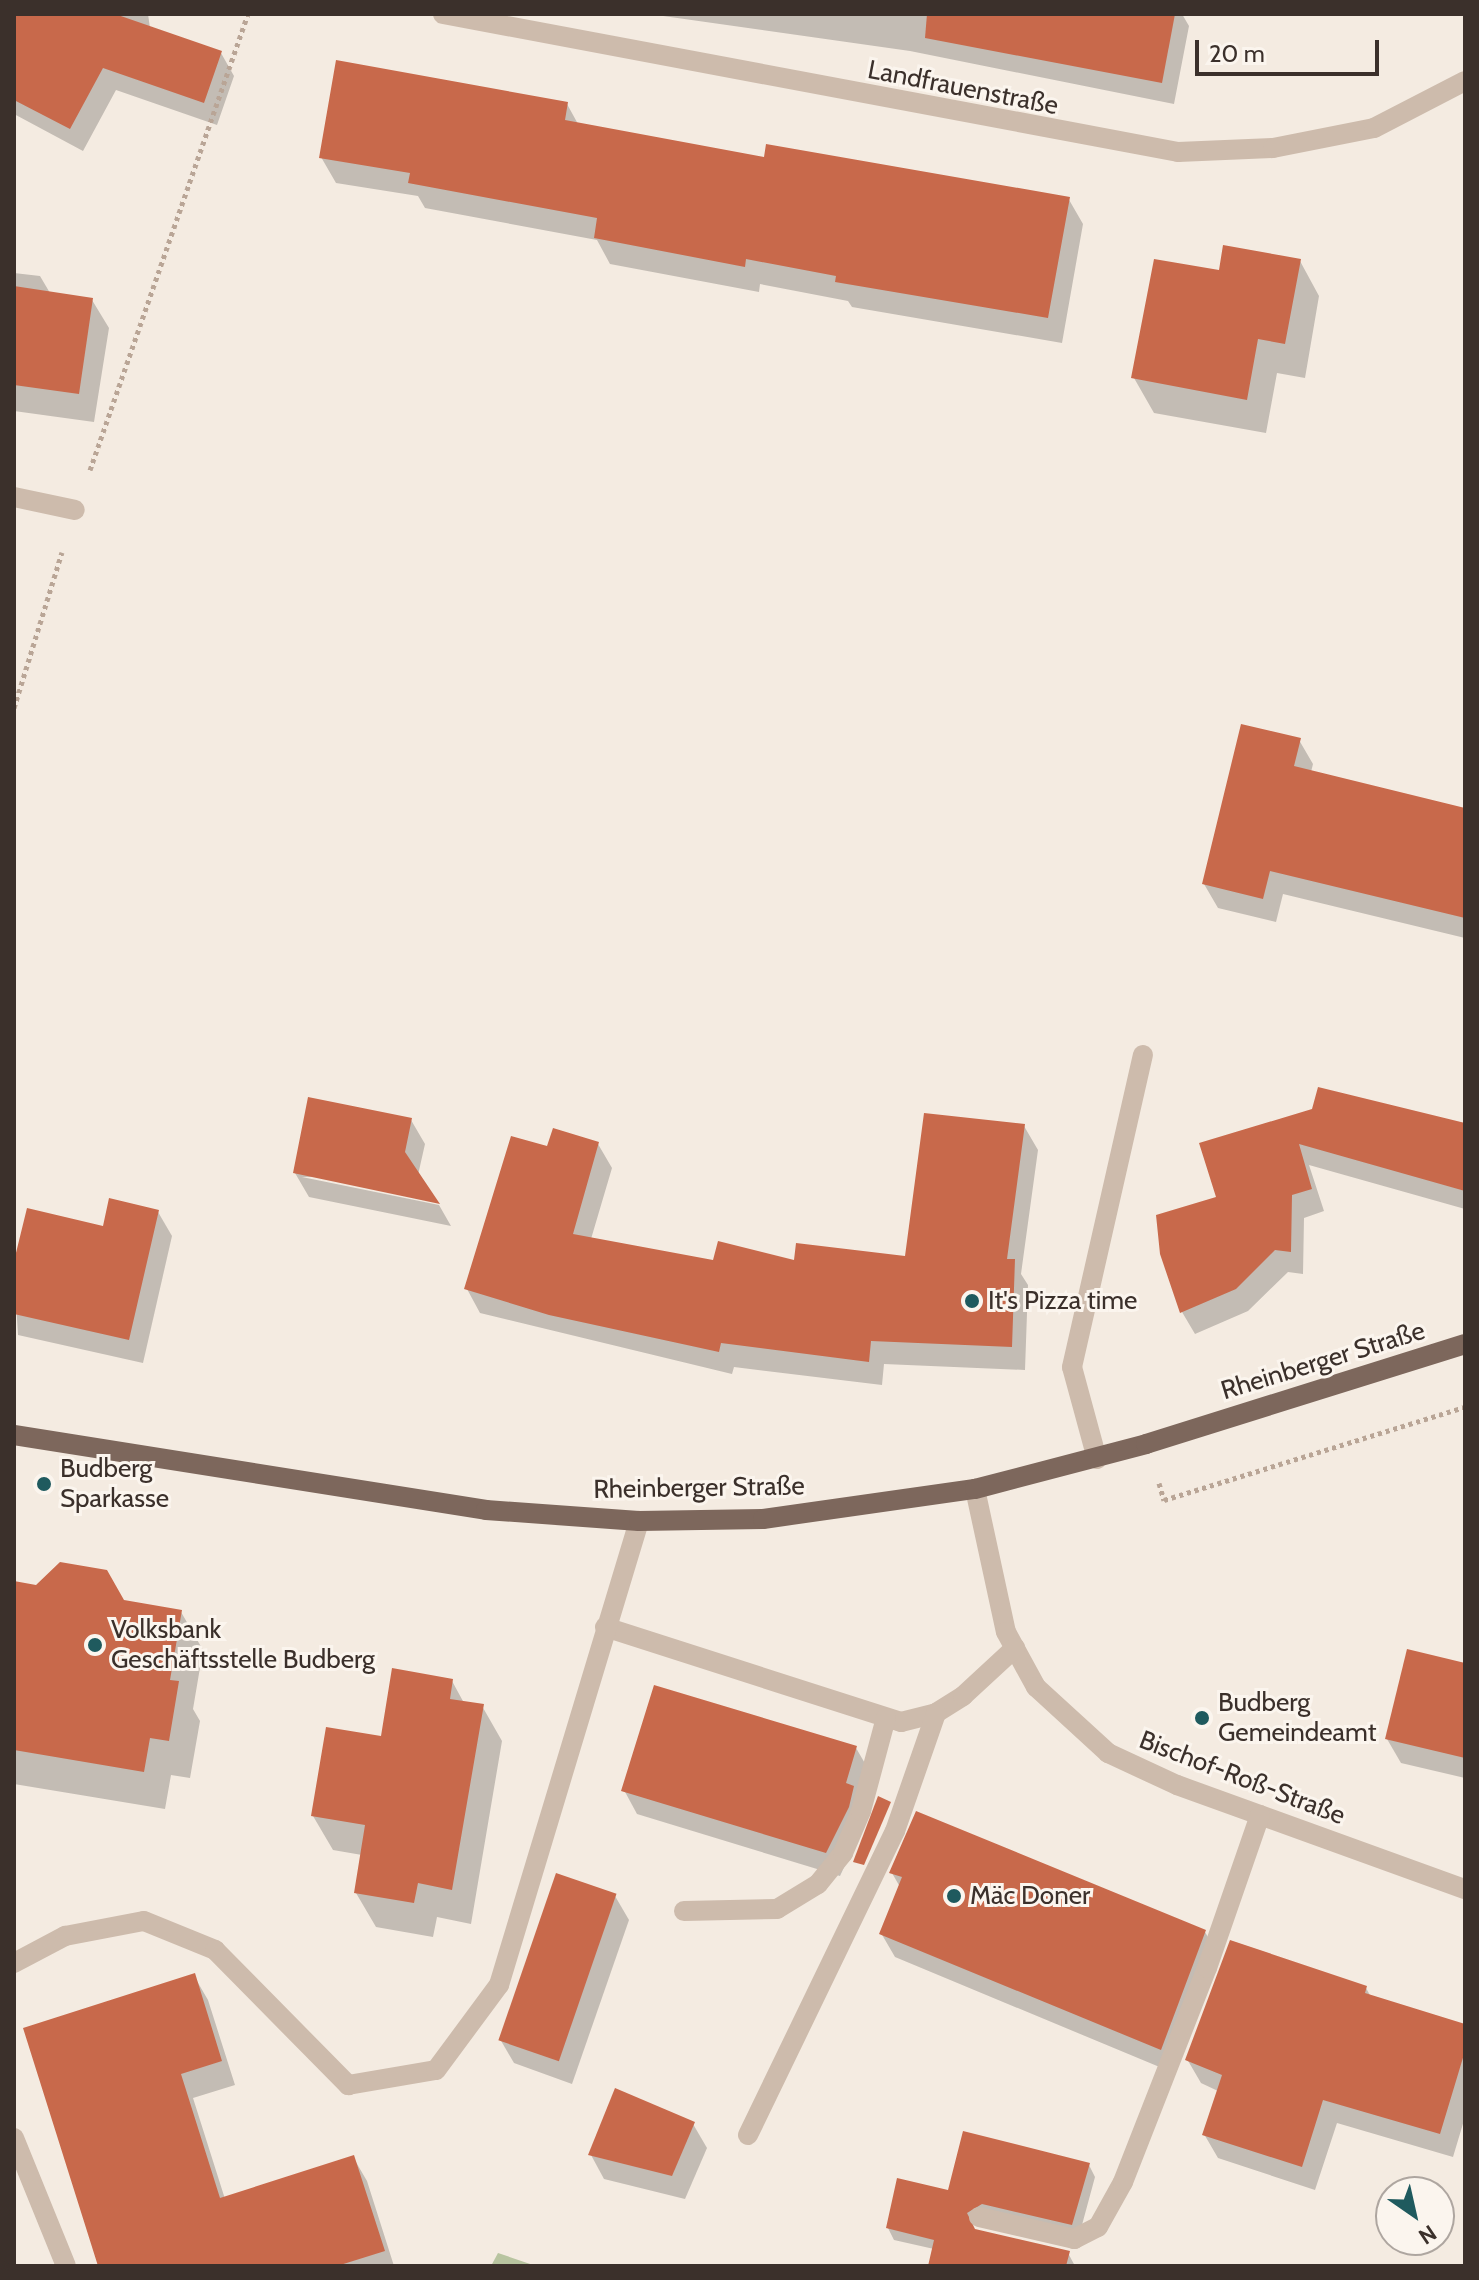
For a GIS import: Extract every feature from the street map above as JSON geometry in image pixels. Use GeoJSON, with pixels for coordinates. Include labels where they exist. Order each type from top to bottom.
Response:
{"type":"FeatureCollection","features":[{"type":"Feature","properties":{"kind":"main road","name":"Rheinberger Straße"},"geometry":{"type":"LineString","coordinates":[[14,1435],[486,1510],[639,1521],[763,1519],[975,1489],[1097,1459],[1465,1344]]}},
{"type":"Feature","properties":{"kind":"street","name":"Landfrauenstraße"},"geometry":{"type":"LineString","coordinates":[[443,14],[1178,152],[1273,148],[1374,128],[1465,81]]}},
{"type":"Feature","properties":{"kind":"street"},"geometry":{"type":"LineString","coordinates":[[14,497],[75,510]]}},
{"type":"Feature","properties":{"kind":"street"},"geometry":{"type":"LineString","coordinates":[[1097,1459],[1072,1367],[1143,1055]]}},
{"type":"Feature","properties":{"kind":"street","name":"Bischof-Roß-Straße"},"geometry":{"type":"LineString","coordinates":[[975,1489],[1006,1632],[1036,1687],[1108,1753],[1260,1815],[1465,1889]]}},
{"type":"Feature","properties":{"kind":"street"},"geometry":{"type":"LineString","coordinates":[[14,1963],[65,1936],[144,1921],[215,1950],[348,2085],[436,2070],[499,1985],[639,1521]]}},
{"type":"Feature","properties":{"kind":"street"},"geometry":{"type":"LineString","coordinates":[[605,1627],[901,1722],[936,1713],[963,1696],[1015,1648]]}},
{"type":"Feature","properties":{"kind":"street"},"geometry":{"type":"LineString","coordinates":[[748,2135],[895,1831],[936,1713]]}},
{"type":"Feature","properties":{"kind":"street"},"geometry":{"type":"LineString","coordinates":[[684,1911],[777,1909],[818,1884],[843,1853],[861,1811],[886,1718]]}},
{"type":"Feature","properties":{"kind":"street"},"geometry":{"type":"LineString","coordinates":[[979,2217],[1074,2239],[1098,2227],[1123,2182],[1196,1997],[1260,1815]]}},
{"type":"Feature","properties":{"kind":"street"},"geometry":{"type":"LineString","coordinates":[[14,2138],[66,2266]]}},
{"type":"Feature","properties":{"kind":"path"},"geometry":{"type":"LineString","coordinates":[[14,708],[75,510],[248,14]]}},
{"type":"Feature","properties":{"kind":"path"},"geometry":{"type":"LineString","coordinates":[[1146,1444],[1164,1500],[1465,1407]]}},
{"type":"Feature","properties":{"kind":"green space"},"geometry":{"type":"Polygon","coordinates":[[[498,2253],[536,2266],[491,2266],[498,2253]]]}},
{"type":"Feature","properties":{"kind":"building"},"geometry":{"type":"Polygon","coordinates":[[[14,14],[115,14],[222,51],[204,103],[103,68],[70,129],[14,100],[14,14]]]}},
{"type":"Feature","properties":{"kind":"building"},"geometry":{"type":"Polygon","coordinates":[[[927,14],[1175,14],[1162,83],[925,38],[927,14]]]}},
{"type":"Feature","properties":{"kind":"building"},"geometry":{"type":"Polygon","coordinates":[[[336,60],[568,102],[565,120],[764,157],[766,144],[1070,197],[1048,318],[835,282],[836,276],[746,259],[745,267],[594,238],[597,218],[408,183],[410,173],[319,158],[336,60]]]}},
{"type":"Feature","properties":{"kind":"building"},"geometry":{"type":"Polygon","coordinates":[[[1223,245],[1301,259],[1285,344],[1258,339],[1247,400],[1131,378],[1154,259],[1219,270],[1223,245]]]}},
{"type":"Feature","properties":{"kind":"building"},"geometry":{"type":"Polygon","coordinates":[[[14,286],[93,298],[79,394],[14,385],[14,286]]]}},
{"type":"Feature","properties":{"kind":"building"},"geometry":{"type":"Polygon","coordinates":[[[1241,724],[1301,738],[1294,766],[1465,808],[1465,918],[1270,871],[1263,899],[1202,884],[1241,724]]]}},
{"type":"Feature","properties":{"kind":"building"},"geometry":{"type":"Polygon","coordinates":[[[1318,1087],[1465,1123],[1465,1191],[1299,1144],[1312,1189],[1292,1195],[1291,1252],[1275,1250],[1236,1289],[1180,1313],[1160,1254],[1156,1215],[1216,1197],[1199,1143],[1312,1109],[1318,1087]]]}},
{"type":"Feature","properties":{"kind":"building"},"geometry":{"type":"Polygon","coordinates":[[[308,1097],[412,1118],[405,1152],[440,1204],[293,1173],[308,1097]]]}},
{"type":"Feature","properties":{"kind":"building"},"geometry":{"type":"Polygon","coordinates":[[[924,1113],[1025,1124],[1007,1259],[1015,1259],[1012,1347],[871,1341],[869,1362],[721,1343],[719,1352],[549,1315],[464,1289],[511,1136],[547,1146],[553,1128],[599,1142],[573,1234],[713,1260],[718,1241],[794,1260],[796,1243],[905,1256],[924,1113]]]}},
{"type":"Feature","properties":{"kind":"building"},"geometry":{"type":"Polygon","coordinates":[[[109,1198],[159,1210],[129,1340],[14,1314],[14,1261],[27,1208],[103,1226],[109,1198]]]}},
{"type":"Feature","properties":{"kind":"building","name":"Volksbank Geschäftsstelle Budberg"},"geometry":{"type":"Polygon","coordinates":[[[60,1562],[107,1570],[124,1600],[182,1610],[170,1680],[179,1681],[169,1741],[150,1738],[144,1772],[14,1750],[14,1581],[36,1585],[60,1562]]]}},
{"type":"Feature","properties":{"kind":"building"},"geometry":{"type":"Polygon","coordinates":[[[1407,1649],[1465,1663],[1465,1758],[1385,1739],[1407,1649]]]}},
{"type":"Feature","properties":{"kind":"building"},"geometry":{"type":"Polygon","coordinates":[[[392,1668],[453,1679],[450,1699],[484,1704],[452,1890],[418,1883],[414,1903],[354,1893],[365,1825],[311,1816],[326,1727],[381,1736],[392,1668]]]}},
{"type":"Feature","properties":{"kind":"building"},"geometry":{"type":"Polygon","coordinates":[[[654,1685],[857,1746],[846,1783],[854,1786],[849,1807],[826,1853],[621,1791],[654,1685]]]}},
{"type":"Feature","properties":{"kind":"building"},"geometry":{"type":"Polygon","coordinates":[[[878,1796],[891,1802],[864,1865],[853,1862],[878,1796]]]}},
{"type":"Feature","properties":{"kind":"building"},"geometry":{"type":"Polygon","coordinates":[[[916,1811],[1206,1930],[1161,2050],[879,1934],[902,1877],[889,1873],[916,1811]]]}},
{"type":"Feature","properties":{"kind":"building"},"geometry":{"type":"Polygon","coordinates":[[[556,1873],[617,1894],[559,2061],[498,2040],[556,1873]]]}},
{"type":"Feature","properties":{"kind":"building"},"geometry":{"type":"Polygon","coordinates":[[[1230,1940],[1367,1986],[1365,1993],[1465,2024],[1465,2051],[1440,2134],[1323,2100],[1302,2167],[1202,2135],[1222,2075],[1185,2060],[1230,1940]]]}},
{"type":"Feature","properties":{"kind":"building"},"geometry":{"type":"Polygon","coordinates":[[[195,1973],[222,2061],[181,2074],[220,2198],[354,2155],[385,2251],[337,2266],[98,2266],[23,2028],[195,1973]]]}},
{"type":"Feature","properties":{"kind":"building"},"geometry":{"type":"Polygon","coordinates":[[[615,2088],[695,2122],[672,2176],[588,2155],[615,2088]]]}},
{"type":"Feature","properties":{"kind":"building"},"geometry":{"type":"Polygon","coordinates":[[[963,2131],[1090,2163],[1072,2225],[982,2204],[967,2213],[975,2229],[1070,2251],[1066,2266],[928,2266],[934,2240],[886,2228],[897,2178],[948,2190],[963,2131]]]}},
{"type":"Feature","properties":{"kind":"place","name":"It's Pizza time"},"geometry":{"type":"Point","coordinates":[972,1301]}},
{"type":"Feature","properties":{"kind":"place","name":"Budberg Sparkasse"},"geometry":{"type":"Point","coordinates":[44,1484]}},
{"type":"Feature","properties":{"kind":"place","name":"Volksbank Geschäftsstelle Budberg"},"geometry":{"type":"Point","coordinates":[95,1645]}},
{"type":"Feature","properties":{"kind":"place","name":"Budberg Gemeindeamt"},"geometry":{"type":"Point","coordinates":[1202,1718]}},
{"type":"Feature","properties":{"kind":"place","name":"Mäc Doner"},"geometry":{"type":"Point","coordinates":[954,1896]}}]}
